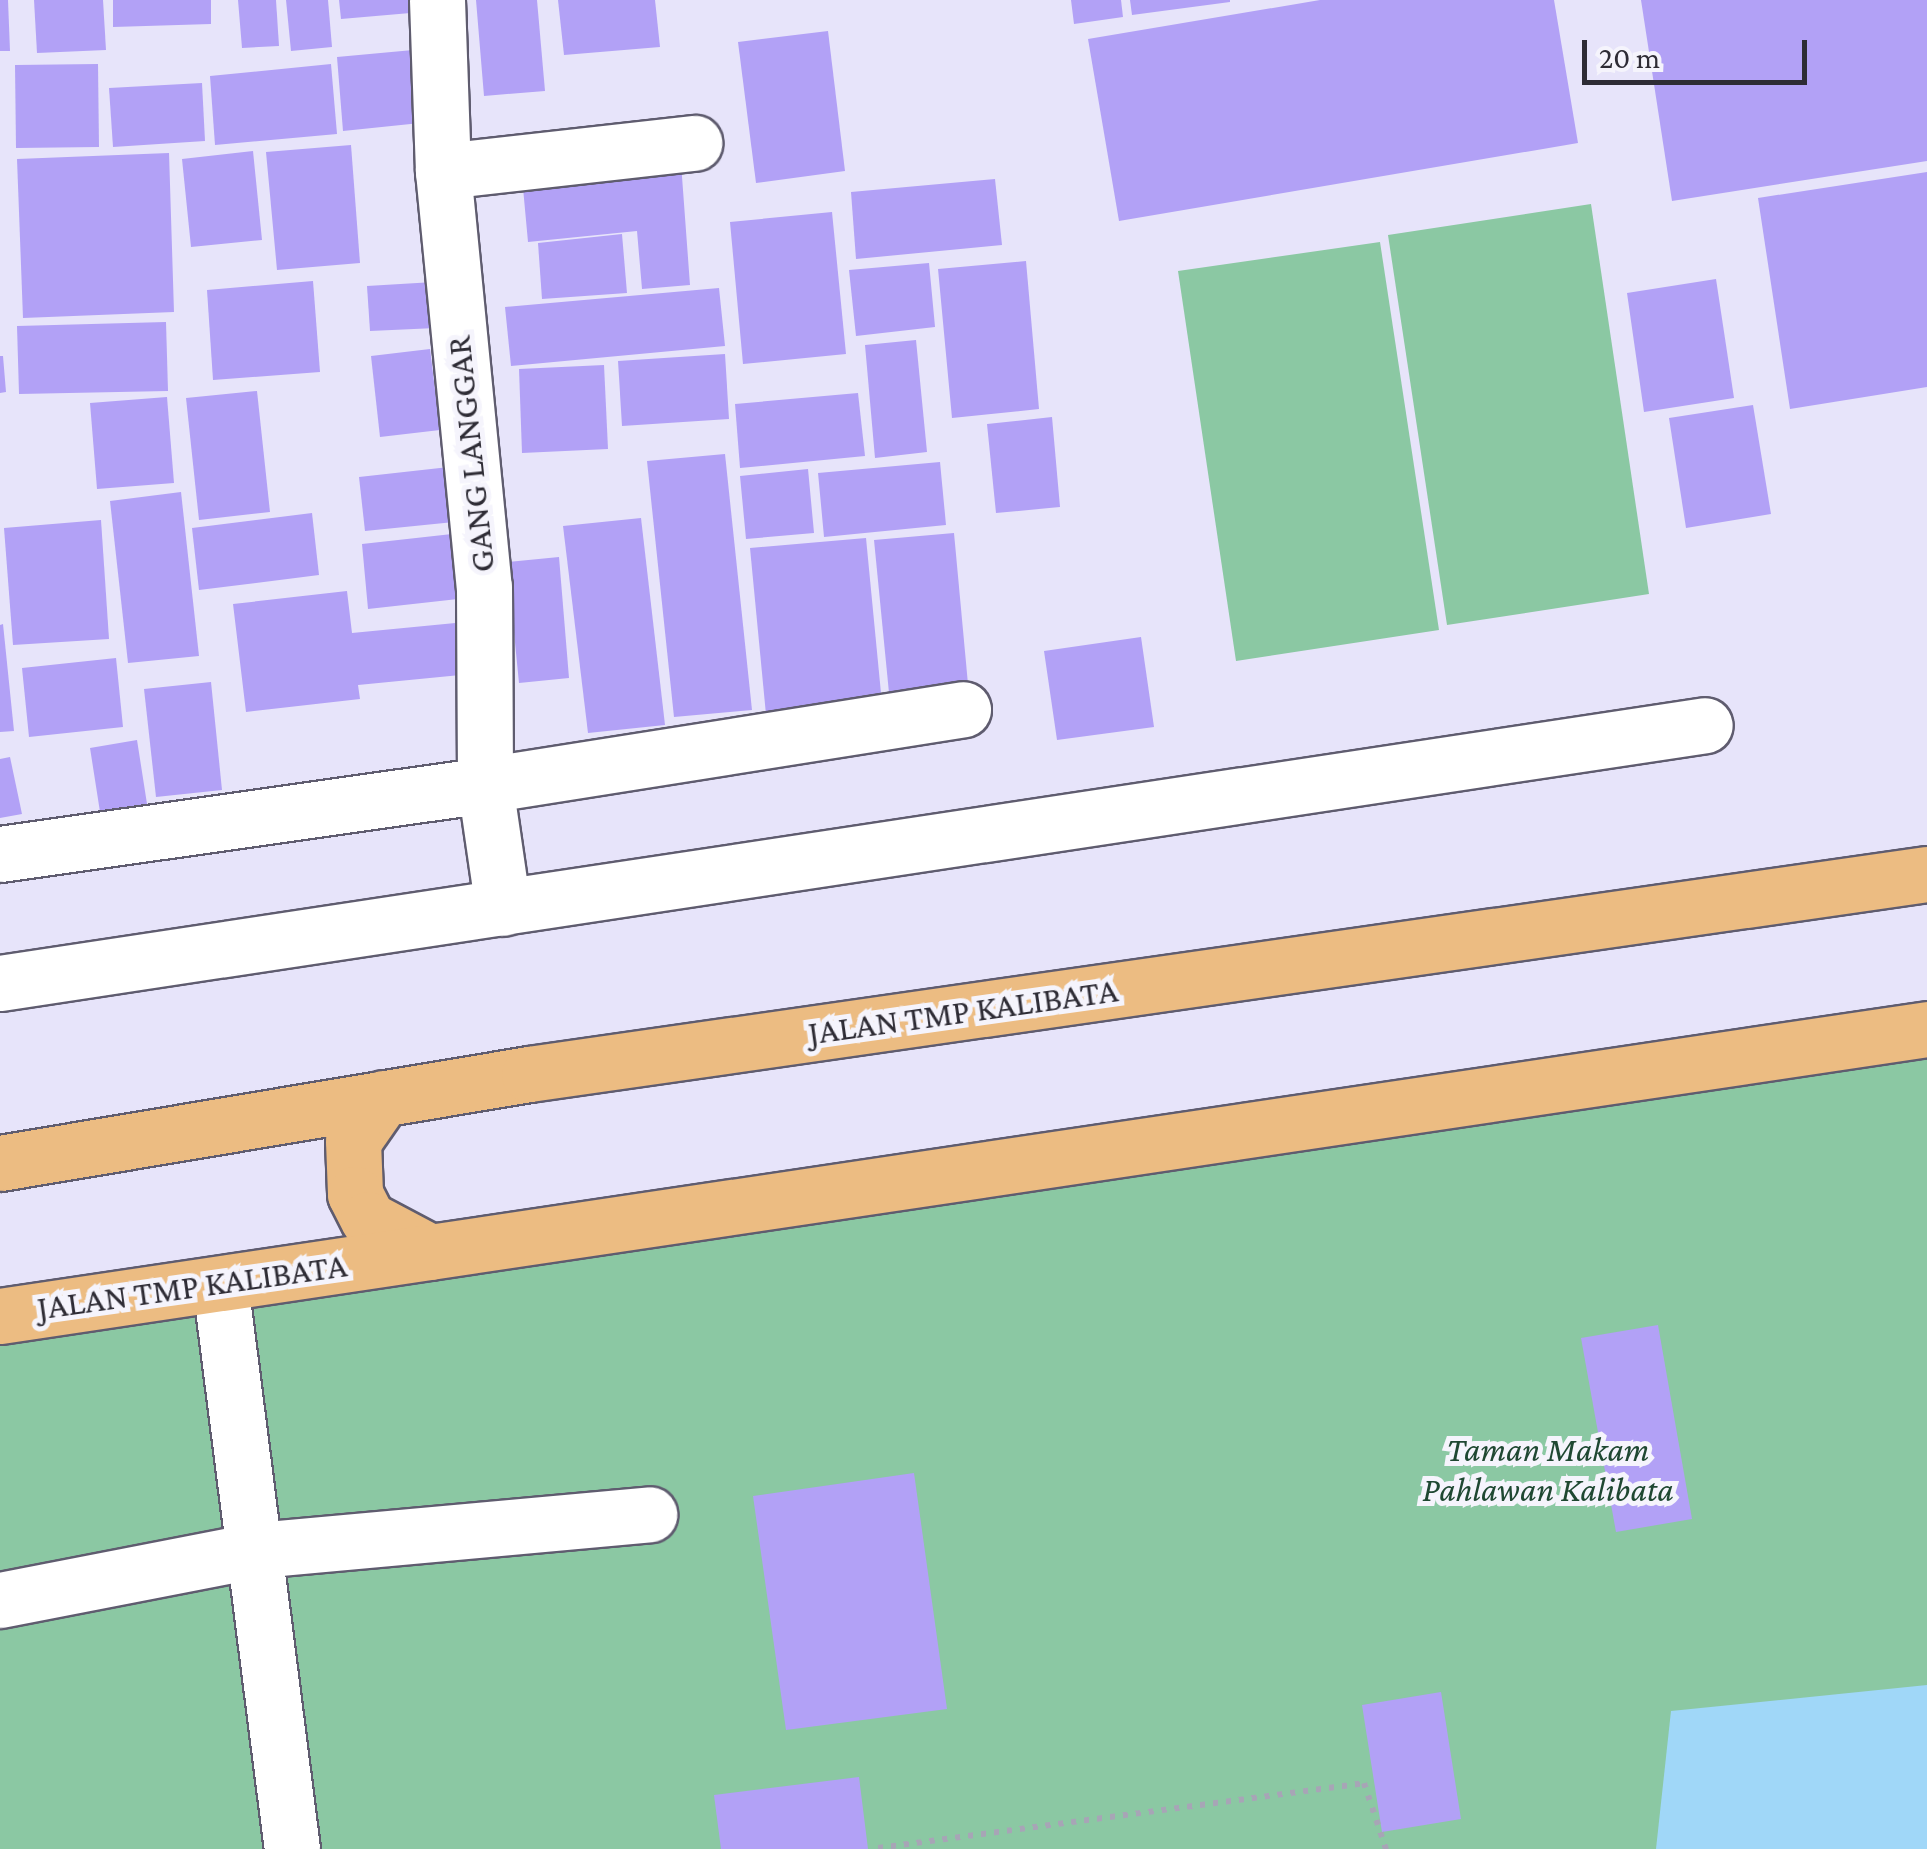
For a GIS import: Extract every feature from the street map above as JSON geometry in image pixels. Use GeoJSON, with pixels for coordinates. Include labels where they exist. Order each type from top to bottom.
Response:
{"type":"FeatureCollection","features":[{"type":"Feature","properties":{"kind":"main road","name":"JALAN TMP KALIBATA"},"geometry":{"type":"LineString","coordinates":[[0,1163],[383,1098],[1927,874]]}},
{"type":"Feature","properties":{"kind":"main road","name":"JALAN TMP KALIBATA"},"geometry":{"type":"LineString","coordinates":[[0,1316],[1927,1029]]}},
{"type":"Feature","properties":{"kind":"main road"},"geometry":{"type":"LineString","coordinates":[[383,1098],[353,1142],[355,1194],[368,1219],[430,1252]]}},
{"type":"Feature","properties":{"kind":"street","name":"GANG LANGGAR"},"geometry":{"type":"LineString","coordinates":[[438,0],[443,170],[484,587],[485,785],[503,908]]}},
{"type":"Feature","properties":{"kind":"street"},"geometry":{"type":"LineString","coordinates":[[443,170],[694,144]]}},
{"type":"Feature","properties":{"kind":"street"},"geometry":{"type":"LineString","coordinates":[[0,854],[485,785],[963,709]]}},
{"type":"Feature","properties":{"kind":"street"},"geometry":{"type":"LineString","coordinates":[[0,983],[1706,725]]}},
{"type":"Feature","properties":{"kind":"street"},"geometry":{"type":"LineString","coordinates":[[220,1284],[258,1550],[292,1849]]}},
{"type":"Feature","properties":{"kind":"street"},"geometry":{"type":"LineString","coordinates":[[0,1600],[258,1550],[650,1514]]}},
{"type":"Feature","properties":{"kind":"path"},"geometry":{"type":"LineString","coordinates":[[878,1848],[1364,1783],[1386,1849]]}},
{"type":"Feature","properties":{"kind":"green space"},"geometry":{"type":"Polygon","coordinates":[[[1591,204],[1649,594],[1447,625],[1388,235],[1591,204]]]}},
{"type":"Feature","properties":{"kind":"green space"},"geometry":{"type":"Polygon","coordinates":[[[1380,242],[1439,630],[1236,661],[1178,271],[1380,242]]]}},
{"type":"Feature","properties":{"kind":"green space","name":"Taman Makam Pahlawan Kalibata"},"geometry":{"type":"Polygon","coordinates":[[[1927,1029],[1927,1849],[0,1849],[0,1315],[1927,1029]]]}},
{"type":"Feature","properties":{"kind":"water"},"geometry":{"type":"Polygon","coordinates":[[[1927,1685],[1927,1849],[1656,1849],[1671,1711],[1927,1685]]]}},
{"type":"Feature","properties":{"kind":"building"},"geometry":{"type":"Polygon","coordinates":[[[0,0],[8,0],[10,51],[0,51],[0,0]]]}},
{"type":"Feature","properties":{"kind":"building"},"geometry":{"type":"Polygon","coordinates":[[[34,0],[103,0],[106,50],[37,53],[34,0]]]}},
{"type":"Feature","properties":{"kind":"building"},"geometry":{"type":"Polygon","coordinates":[[[113,0],[211,0],[211,24],[113,27],[113,0]]]}},
{"type":"Feature","properties":{"kind":"building"},"geometry":{"type":"Polygon","coordinates":[[[238,0],[276,0],[279,46],[242,48],[238,0]]]}},
{"type":"Feature","properties":{"kind":"building"},"geometry":{"type":"Polygon","coordinates":[[[286,0],[328,0],[332,47],[291,51],[286,0]]]}},
{"type":"Feature","properties":{"kind":"building"},"geometry":{"type":"Polygon","coordinates":[[[339,0],[421,0],[422,12],[341,19],[339,0]]]}},
{"type":"Feature","properties":{"kind":"building"},"geometry":{"type":"Polygon","coordinates":[[[476,0],[537,0],[545,91],[484,96],[476,0]]]}},
{"type":"Feature","properties":{"kind":"building"},"geometry":{"type":"Polygon","coordinates":[[[558,0],[655,0],[660,47],[564,55],[558,0]]]}},
{"type":"Feature","properties":{"kind":"building"},"geometry":{"type":"Polygon","coordinates":[[[1071,0],[1121,0],[1123,17],[1074,24],[1071,0]]]}},
{"type":"Feature","properties":{"kind":"building"},"geometry":{"type":"Polygon","coordinates":[[[1130,0],[1230,0],[1230,2],[1132,15],[1130,0]]]}},
{"type":"Feature","properties":{"kind":"building"},"geometry":{"type":"Polygon","coordinates":[[[1320,0],[1554,0],[1578,143],[1119,221],[1088,39],[1320,0]]]}},
{"type":"Feature","properties":{"kind":"building"},"geometry":{"type":"Polygon","coordinates":[[[1641,0],[1927,0],[1927,161],[1672,201],[1641,0]]]}},
{"type":"Feature","properties":{"kind":"building"},"geometry":{"type":"Polygon","coordinates":[[[828,31],[845,171],[756,183],[738,42],[828,31]]]}},
{"type":"Feature","properties":{"kind":"building"},"geometry":{"type":"Polygon","coordinates":[[[424,49],[430,122],[343,131],[337,57],[424,49]]]}},
{"type":"Feature","properties":{"kind":"building"},"geometry":{"type":"Polygon","coordinates":[[[98,64],[99,147],[16,148],[15,65],[98,64]]]}},
{"type":"Feature","properties":{"kind":"building"},"geometry":{"type":"Polygon","coordinates":[[[331,64],[337,134],[215,145],[210,76],[331,64]]]}},
{"type":"Feature","properties":{"kind":"building"},"geometry":{"type":"Polygon","coordinates":[[[202,83],[205,141],[113,147],[109,88],[202,83]]]}},
{"type":"Feature","properties":{"kind":"building"},"geometry":{"type":"Polygon","coordinates":[[[351,145],[360,263],[277,270],[266,152],[351,145]]]}},
{"type":"Feature","properties":{"kind":"building"},"geometry":{"type":"Polygon","coordinates":[[[253,151],[262,240],[191,247],[182,159],[253,151]]]}},
{"type":"Feature","properties":{"kind":"building"},"geometry":{"type":"Polygon","coordinates":[[[169,153],[174,312],[23,318],[17,159],[169,153]]]}},
{"type":"Feature","properties":{"kind":"building"},"geometry":{"type":"Polygon","coordinates":[[[681,163],[690,285],[642,289],[637,231],[528,242],[522,177],[681,163]]]}},
{"type":"Feature","properties":{"kind":"building"},"geometry":{"type":"Polygon","coordinates":[[[1927,172],[1927,387],[1790,409],[1758,198],[1927,172]]]}},
{"type":"Feature","properties":{"kind":"building"},"geometry":{"type":"Polygon","coordinates":[[[995,179],[1002,245],[856,259],[851,192],[995,179]]]}},
{"type":"Feature","properties":{"kind":"building"},"geometry":{"type":"Polygon","coordinates":[[[832,212],[846,354],[743,364],[730,222],[832,212]]]}},
{"type":"Feature","properties":{"kind":"building"},"geometry":{"type":"Polygon","coordinates":[[[622,234],[627,293],[542,299],[538,243],[622,234]]]}},
{"type":"Feature","properties":{"kind":"building"},"geometry":{"type":"Polygon","coordinates":[[[1026,261],[1039,409],[952,418],[938,269],[1026,261]]]}},
{"type":"Feature","properties":{"kind":"building"},"geometry":{"type":"Polygon","coordinates":[[[929,263],[935,327],[856,336],[849,270],[929,263]]]}},
{"type":"Feature","properties":{"kind":"building"},"geometry":{"type":"Polygon","coordinates":[[[1716,279],[1734,398],[1644,412],[1627,293],[1716,279]]]}},
{"type":"Feature","properties":{"kind":"building"},"geometry":{"type":"Polygon","coordinates":[[[313,281],[320,372],[213,380],[207,290],[313,281]]]}},
{"type":"Feature","properties":{"kind":"building"},"geometry":{"type":"Polygon","coordinates":[[[434,282],[436,328],[370,331],[367,286],[434,282]]]}},
{"type":"Feature","properties":{"kind":"building"},"geometry":{"type":"Polygon","coordinates":[[[719,288],[725,346],[511,366],[505,307],[719,288]]]}},
{"type":"Feature","properties":{"kind":"building"},"geometry":{"type":"Polygon","coordinates":[[[166,322],[168,391],[19,394],[17,326],[166,322]]]}},
{"type":"Feature","properties":{"kind":"building"},"geometry":{"type":"Polygon","coordinates":[[[916,340],[927,452],[875,458],[865,345],[916,340]]]}},
{"type":"Feature","properties":{"kind":"building"},"geometry":{"type":"Polygon","coordinates":[[[430,349],[440,430],[380,437],[371,356],[430,349]]]}},
{"type":"Feature","properties":{"kind":"building"},"geometry":{"type":"Polygon","coordinates":[[[725,354],[729,419],[622,426],[618,361],[725,354]]]}},
{"type":"Feature","properties":{"kind":"building"},"geometry":{"type":"Polygon","coordinates":[[[0,356],[6,392],[0,393],[0,356]]]}},
{"type":"Feature","properties":{"kind":"building"},"geometry":{"type":"Polygon","coordinates":[[[604,365],[608,449],[522,453],[519,369],[604,365]]]}},
{"type":"Feature","properties":{"kind":"building"},"geometry":{"type":"Polygon","coordinates":[[[257,391],[270,512],[199,520],[186,398],[257,391]]]}},
{"type":"Feature","properties":{"kind":"building"},"geometry":{"type":"Polygon","coordinates":[[[858,393],[865,456],[740,468],[735,404],[858,393]]]}},
{"type":"Feature","properties":{"kind":"building"},"geometry":{"type":"Polygon","coordinates":[[[167,397],[174,483],[97,489],[90,403],[167,397]]]}},
{"type":"Feature","properties":{"kind":"building"},"geometry":{"type":"Polygon","coordinates":[[[1753,405],[1771,514],[1686,528],[1669,418],[1753,405]]]}},
{"type":"Feature","properties":{"kind":"building"},"geometry":{"type":"Polygon","coordinates":[[[1052,417],[1060,507],[996,513],[987,424],[1052,417]]]}},
{"type":"Feature","properties":{"kind":"building"},"geometry":{"type":"Polygon","coordinates":[[[725,454],[752,710],[674,717],[647,461],[725,454]]]}},
{"type":"Feature","properties":{"kind":"building"},"geometry":{"type":"Polygon","coordinates":[[[940,462],[946,525],[824,537],[818,473],[940,462]]]}},
{"type":"Feature","properties":{"kind":"building"},"geometry":{"type":"Polygon","coordinates":[[[458,466],[464,521],[365,531],[359,477],[458,466]]]}},
{"type":"Feature","properties":{"kind":"building"},"geometry":{"type":"Polygon","coordinates":[[[808,469],[814,533],[746,539],[740,476],[808,469]]]}},
{"type":"Feature","properties":{"kind":"building"},"geometry":{"type":"Polygon","coordinates":[[[181,492],[199,656],[128,663],[110,501],[181,492]]]}},
{"type":"Feature","properties":{"kind":"building"},"geometry":{"type":"Polygon","coordinates":[[[312,513],[319,575],[199,590],[192,528],[312,513]]]}},
{"type":"Feature","properties":{"kind":"building"},"geometry":{"type":"Polygon","coordinates":[[[641,518],[665,725],[588,733],[563,526],[641,518]]]}},
{"type":"Feature","properties":{"kind":"building"},"geometry":{"type":"Polygon","coordinates":[[[101,520],[109,639],[13,645],[4,528],[101,520]]]}},
{"type":"Feature","properties":{"kind":"building"},"geometry":{"type":"Polygon","coordinates":[[[470,532],[476,597],[368,609],[362,544],[470,532]]]}},
{"type":"Feature","properties":{"kind":"building"},"geometry":{"type":"Polygon","coordinates":[[[954,533],[969,695],[890,703],[874,540],[954,533]]]}},
{"type":"Feature","properties":{"kind":"building"},"geometry":{"type":"Polygon","coordinates":[[[866,538],[883,714],[767,725],[750,548],[866,538]]]}},
{"type":"Feature","properties":{"kind":"building"},"geometry":{"type":"Polygon","coordinates":[[[559,557],[569,678],[519,683],[507,562],[559,557]]]}},
{"type":"Feature","properties":{"kind":"building"},"geometry":{"type":"Polygon","coordinates":[[[347,591],[352,633],[476,621],[481,673],[358,685],[360,699],[246,712],[233,604],[347,591]]]}},
{"type":"Feature","properties":{"kind":"building"},"geometry":{"type":"Polygon","coordinates":[[[3,624],[14,731],[0,732],[0,625],[3,624]]]}},
{"type":"Feature","properties":{"kind":"building"},"geometry":{"type":"Polygon","coordinates":[[[1141,637],[1154,727],[1057,740],[1044,651],[1141,637]]]}},
{"type":"Feature","properties":{"kind":"building"},"geometry":{"type":"Polygon","coordinates":[[[116,658],[123,727],[29,737],[22,668],[116,658]]]}},
{"type":"Feature","properties":{"kind":"building"},"geometry":{"type":"Polygon","coordinates":[[[211,682],[222,790],[156,797],[144,689],[211,682]]]}},
{"type":"Feature","properties":{"kind":"building"},"geometry":{"type":"Polygon","coordinates":[[[137,740],[147,804],[100,812],[90,748],[137,740]]]}},
{"type":"Feature","properties":{"kind":"building"},"geometry":{"type":"Polygon","coordinates":[[[10,757],[22,814],[0,818],[0,759],[10,757]]]}},
{"type":"Feature","properties":{"kind":"building"},"geometry":{"type":"Polygon","coordinates":[[[1658,1325],[1692,1519],[1616,1532],[1581,1338],[1658,1325]]]}},
{"type":"Feature","properties":{"kind":"building"},"geometry":{"type":"Polygon","coordinates":[[[914,1473],[947,1709],[786,1730],[753,1496],[914,1473]]]}},
{"type":"Feature","properties":{"kind":"building"},"geometry":{"type":"Polygon","coordinates":[[[1441,1692],[1461,1819],[1382,1832],[1362,1705],[1441,1692]]]}},
{"type":"Feature","properties":{"kind":"building"},"geometry":{"type":"Polygon","coordinates":[[[859,1777],[868,1849],[721,1849],[714,1795],[859,1777]]]}}]}
